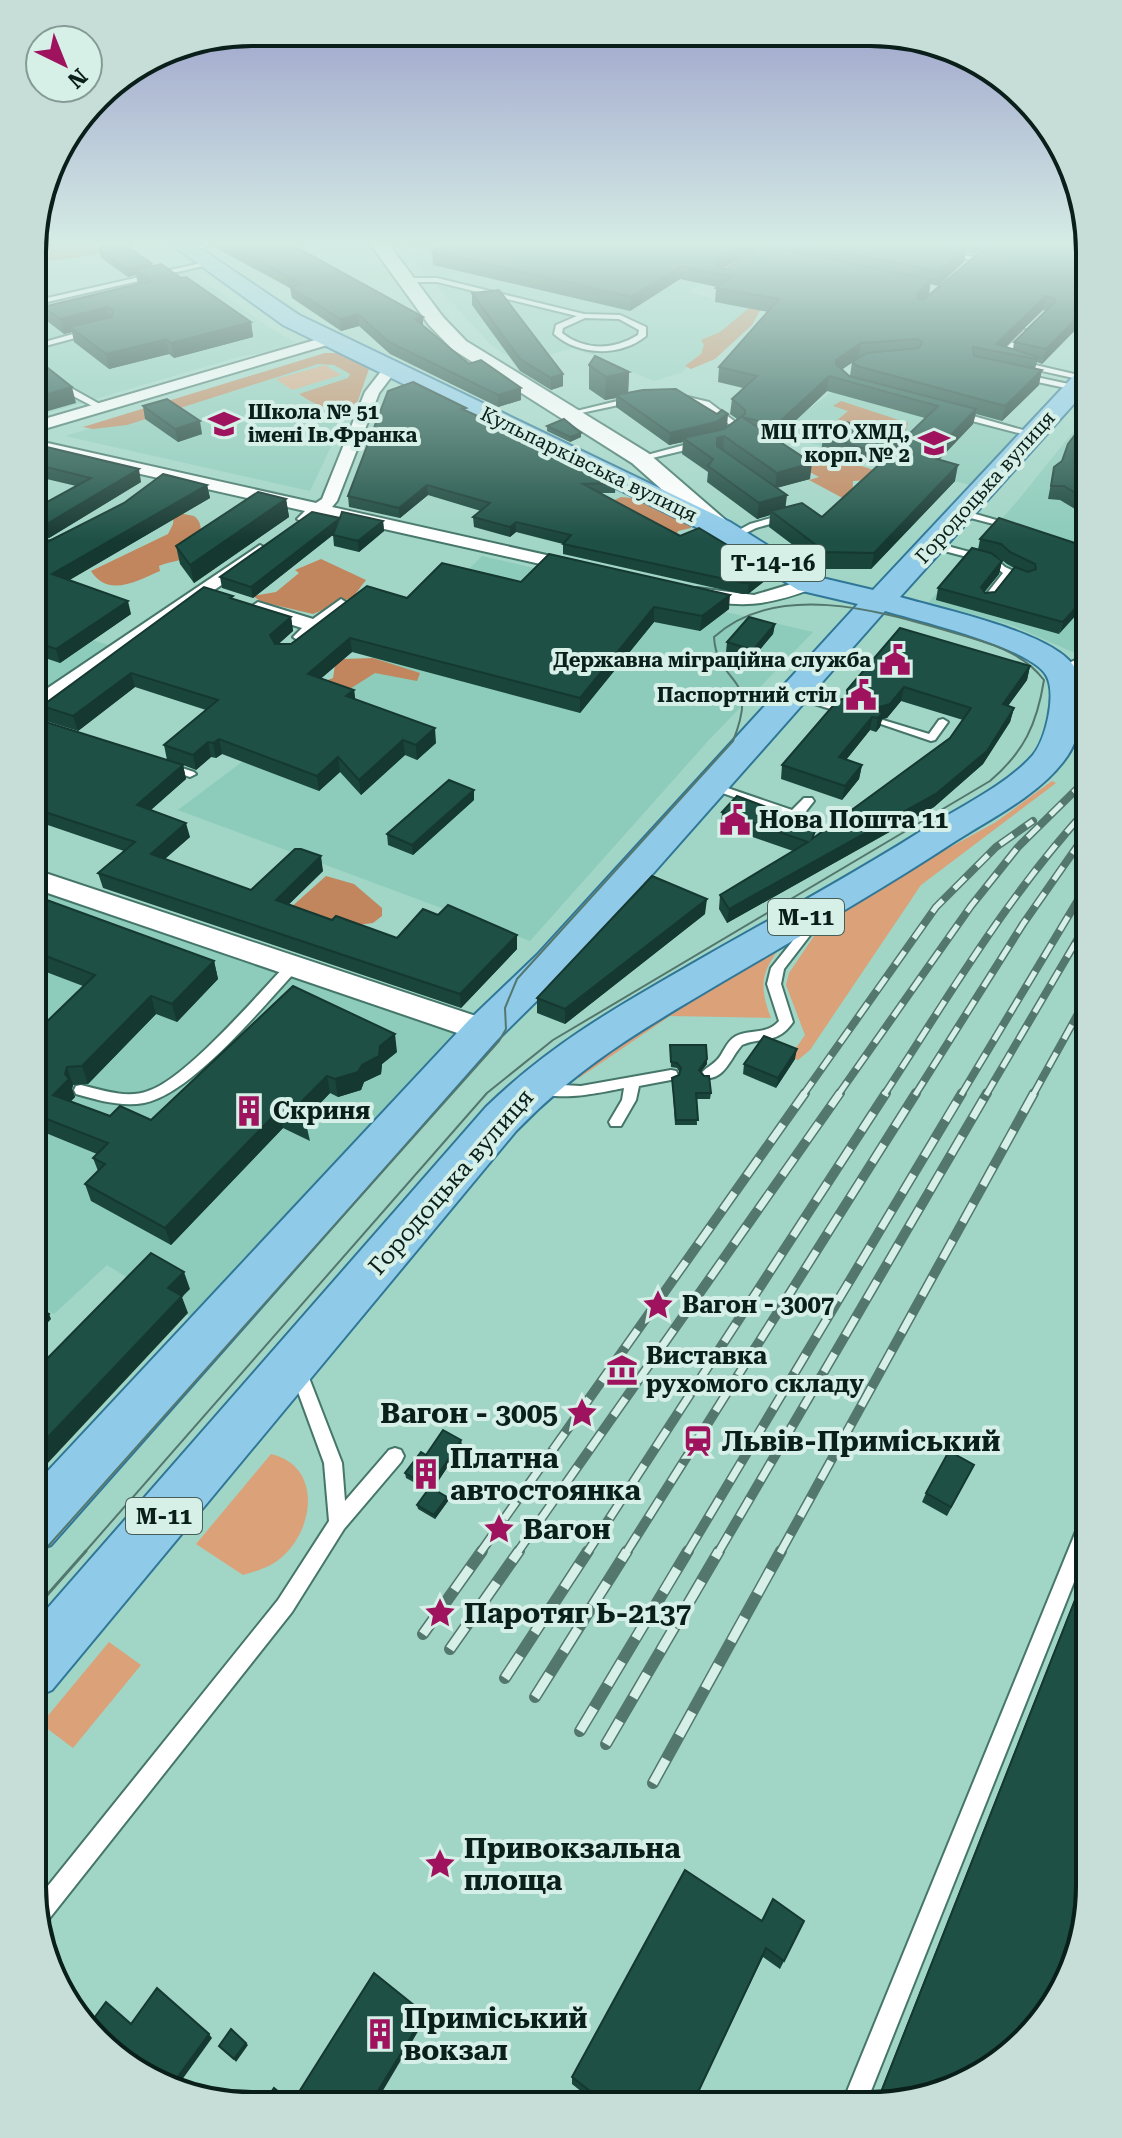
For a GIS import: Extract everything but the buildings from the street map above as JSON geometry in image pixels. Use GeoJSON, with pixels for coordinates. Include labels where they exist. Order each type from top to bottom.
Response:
{"type":"FeatureCollection","features":[{"type":"Feature","properties":{"kind":"main road","name":"Кульпарківська вулиця"},"geometry":{"type":"LineString","coordinates":[[333,342],[726,532],[808,584],[880,600]]}},
{"type":"Feature","properties":{"kind":"main road"},"geometry":{"type":"LineString","coordinates":[[456,342],[572,413],[646,464],[726,532]]}},
{"type":"Feature","properties":{"kind":"main road","name":"Городоцька вулиця"},"geometry":{"type":"LineString","coordinates":[[46,1512],[483,1030],[551,964],[710,785],[1076,388]]}},
{"type":"Feature","properties":{"kind":"main road"},"geometry":{"type":"LineString","coordinates":[[624,481],[646,464]]}},
{"type":"Feature","properties":{"kind":"main road","name":"Городоцька вулиця"},"geometry":{"type":"LineString","coordinates":[[880,600],[1012,640],[1045,656],[1059,668],[1076,669]]}},
{"type":"Feature","properties":{"kind":"main road","name":"Городоцька вулиця"},"geometry":{"type":"LineString","coordinates":[[46,1654],[501,1119],[531,1089],[596,1038],[906,857],[1043,765],[1065,723],[1076,683]]}},
{"type":"Feature","properties":{"kind":"street"},"geometry":{"type":"LineString","coordinates":[[46,423],[323,342]]}},
{"type":"Feature","properties":{"kind":"street"},"geometry":{"type":"LineString","coordinates":[[46,698],[329,501],[372,392],[391,368]]}},
{"type":"Feature","properties":{"kind":"street"},"geometry":{"type":"LineString","coordinates":[[46,448],[589,570]]}},
{"type":"Feature","properties":{"kind":"street"},"geometry":{"type":"LineString","coordinates":[[147,490],[167,475]]}},
{"type":"Feature","properties":{"kind":"street"},"geometry":{"type":"LineString","coordinates":[[46,549],[60,541]]}},
{"type":"Feature","properties":{"kind":"street"},"geometry":{"type":"LineString","coordinates":[[681,590],[742,603],[761,602],[808,584]]}},
{"type":"Feature","properties":{"kind":"street"},"geometry":{"type":"LineString","coordinates":[[201,590],[316,626]]}},
{"type":"Feature","properties":{"kind":"street"},"geometry":{"type":"LineString","coordinates":[[284,652],[341,605]]}},
{"type":"Feature","properties":{"kind":"street"},"geometry":{"type":"LineString","coordinates":[[46,882],[483,1030]]}},
{"type":"Feature","properties":{"kind":"lane"},"geometry":{"type":"LineString","coordinates":[[569,342],[599,349],[635,342]]}},
{"type":"Feature","properties":{"kind":"lane"},"geometry":{"type":"LineString","coordinates":[[1017,342],[1000,359],[1076,375]]}},
{"type":"Feature","properties":{"kind":"lane"},"geometry":{"type":"LineString","coordinates":[[1015,375],[1076,377]]}},
{"type":"Feature","properties":{"kind":"lane"},"geometry":{"type":"LineString","coordinates":[[56,382],[101,407]]}},
{"type":"Feature","properties":{"kind":"lane"},"geometry":{"type":"LineString","coordinates":[[669,394],[706,404],[738,427],[719,439]]}},
{"type":"Feature","properties":{"kind":"lane"},"geometry":{"type":"LineString","coordinates":[[572,413],[640,398]]}},
{"type":"Feature","properties":{"kind":"lane"},"geometry":{"type":"LineString","coordinates":[[939,409],[1033,434]]}},
{"type":"Feature","properties":{"kind":"lane"},"geometry":{"type":"LineString","coordinates":[[294,418],[365,410]]}},
{"type":"Feature","properties":{"kind":"lane"},"geometry":{"type":"LineString","coordinates":[[646,464],[705,442]]}},
{"type":"Feature","properties":{"kind":"lane"},"geometry":{"type":"LineString","coordinates":[[726,532],[799,513]]}},
{"type":"Feature","properties":{"kind":"lane"},"geometry":{"type":"LineString","coordinates":[[962,513],[1018,528]]}},
{"type":"Feature","properties":{"kind":"lane"},"geometry":{"type":"LineString","coordinates":[[46,540],[60,541]]}},
{"type":"Feature","properties":{"kind":"lane"},"geometry":{"type":"LineString","coordinates":[[932,545],[993,561],[1026,579]]}},
{"type":"Feature","properties":{"kind":"lane"},"geometry":{"type":"LineString","coordinates":[[986,601],[1009,572]]}},
{"type":"Feature","properties":{"kind":"lane"},"geometry":{"type":"LineString","coordinates":[[793,694],[840,709]]}},
{"type":"Feature","properties":{"kind":"lane"},"geometry":{"type":"LineString","coordinates":[[883,723],[931,738],[943,722]]}},
{"type":"Feature","properties":{"kind":"lane"},"geometry":{"type":"LineString","coordinates":[[147,760],[190,774]]}},
{"type":"Feature","properties":{"kind":"lane"},"geometry":{"type":"LineString","coordinates":[[710,785],[792,814],[799,812],[808,801]]}},
{"type":"Feature","properties":{"kind":"lane"},"geometry":{"type":"LineString","coordinates":[[708,1074],[725,1062],[728,1049],[735,1041],[744,1037],[773,1035],[782,1029],[786,1022],[774,984],[778,968],[829,903]]}},
{"type":"Feature","properties":{"kind":"lane"},"geometry":{"type":"LineString","coordinates":[[81,1090],[121,1100],[154,1095],[177,1080],[293,966]]}},
{"type":"Feature","properties":{"kind":"lane"},"geometry":{"type":"LineString","coordinates":[[531,1089],[581,1091],[671,1075]]}},
{"type":"Feature","properties":{"kind":"lane"},"geometry":{"type":"LineString","coordinates":[[616,1122],[629,1100],[633,1082]]}},
{"type":"Feature","properties":{"kind":"lane"},"geometry":{"type":"LineString","coordinates":[[296,1361],[333,1463],[338,1523]]}},
{"type":"Feature","properties":{"kind":"lane"},"geometry":{"type":"LineString","coordinates":[[47,1903],[285,1606],[338,1523],[395,1456]]}},
{"type":"Feature","properties":{"kind":"lane"},"geometry":{"type":"LineString","coordinates":[[859,2092],[1076,1554]]}},
{"type":"Feature","properties":{"kind":"shaded area"},"geometry":{"type":"Polygon","coordinates":[[[46,342],[295,342],[275,351],[242,356],[46,413],[46,342]]]}},
{"type":"Feature","properties":{"kind":"shaded area"},"geometry":{"type":"Polygon","coordinates":[[[488,342],[714,342],[681,373],[654,381],[574,348],[519,363],[488,342]]]}},
{"type":"Feature","properties":{"kind":"shaded area"},"geometry":{"type":"Polygon","coordinates":[[[702,342],[734,342],[715,359],[691,369],[685,366],[701,354],[702,342]]]}},
{"type":"Feature","properties":{"kind":"shaded area"},"geometry":{"type":"Polygon","coordinates":[[[325,353],[338,353],[369,369],[355,409],[326,407],[299,394],[348,378],[350,374],[334,365],[318,364],[127,425],[93,429],[83,427],[325,353]]]}},
{"type":"Feature","properties":{"kind":"shaded area","name":"Школа № 51 імені Ів.Франка"},"geometry":{"type":"Polygon","coordinates":[[[338,354],[367,370],[310,491],[65,436],[338,354]]]}},
{"type":"Feature","properties":{"kind":"shaded area"},"geometry":{"type":"Polygon","coordinates":[[[325,365],[341,375],[292,390],[276,379],[325,365]]]}},
{"type":"Feature","properties":{"kind":"shaded area"},"geometry":{"type":"Polygon","coordinates":[[[846,381],[1025,431],[973,486],[776,434],[846,381]]]}},
{"type":"Feature","properties":{"kind":"shaded area"},"geometry":{"type":"Polygon","coordinates":[[[841,401],[908,423],[906,430],[884,443],[834,433],[827,429],[848,411],[833,406],[841,401]]]}},
{"type":"Feature","properties":{"kind":"shaded area"},"geometry":{"type":"Polygon","coordinates":[[[1076,428],[1075,653],[1014,626],[929,602],[1076,428]]]}},
{"type":"Feature","properties":{"kind":"shaded area"},"geometry":{"type":"Polygon","coordinates":[[[789,455],[863,466],[891,479],[853,481],[852,503],[809,480],[819,477],[794,464],[789,455]]]}},
{"type":"Feature","properties":{"kind":"shaded area"},"geometry":{"type":"Polygon","coordinates":[[[621,497],[656,506],[689,522],[691,528],[678,531],[676,536],[600,507],[621,497]]]}},
{"type":"Feature","properties":{"kind":"shaded area"},"geometry":{"type":"Polygon","coordinates":[[[174,512],[194,516],[200,526],[197,543],[184,558],[159,566],[160,571],[123,585],[106,584],[91,571],[168,534],[174,512]]]}},
{"type":"Feature","properties":{"kind":"shaded area"},"geometry":{"type":"Polygon","coordinates":[[[482,556],[813,632],[708,741],[530,941],[178,810],[379,659],[482,556]]]}},
{"type":"Feature","properties":{"kind":"shaded area"},"geometry":{"type":"Polygon","coordinates":[[[321,559],[366,580],[353,597],[313,614],[262,602],[253,596],[276,592],[299,573],[295,570],[321,559]]]}},
{"type":"Feature","properties":{"kind":"shaded area"},"geometry":{"type":"Polygon","coordinates":[[[46,625],[114,647],[46,694],[46,625]]]}},
{"type":"Feature","properties":{"kind":"shaded area"},"geometry":{"type":"Polygon","coordinates":[[[373,658],[420,673],[417,681],[375,673],[345,692],[320,683],[333,678],[335,665],[343,659],[373,658]]]}},
{"type":"Feature","properties":{"kind":"shaded area"},"geometry":{"type":"Polygon","coordinates":[[[1052,781],[1056,783],[921,885],[810,1050],[798,1060],[790,1057],[805,1035],[786,985],[789,973],[814,936],[889,881],[996,822],[1052,781]]]}},
{"type":"Feature","properties":{"kind":"shaded area"},"geometry":{"type":"Polygon","coordinates":[[[326,876],[354,884],[382,908],[382,916],[373,923],[336,928],[289,909],[326,876]]]}},
{"type":"Feature","properties":{"kind":"shaded area"},"geometry":{"type":"Polygon","coordinates":[[[46,890],[450,1028],[460,1036],[197,1321],[107,1265],[54,1314],[46,1309],[46,890]]]}},
{"type":"Feature","properties":{"kind":"shaded area"},"geometry":{"type":"Polygon","coordinates":[[[792,930],[766,971],[764,991],[771,1018],[670,1016],[579,1078],[575,1065],[792,930]]]}},
{"type":"Feature","properties":{"kind":"shaded area"},"geometry":{"type":"Polygon","coordinates":[[[271,1454],[299,1471],[306,1484],[306,1515],[293,1545],[282,1557],[269,1566],[243,1575],[196,1544],[271,1454]]]}},
{"type":"Feature","properties":{"kind":"shaded area"},"geometry":{"type":"Polygon","coordinates":[[[109,1642],[141,1665],[73,1748],[46,1728],[46,1718],[109,1642]]]}},
{"type":"Feature","properties":{"kind":"tram line"},"geometry":{"type":"LineString","coordinates":[[46,1549],[499,1041],[506,1029],[505,1008],[517,979],[733,741],[740,719],[740,691],[722,665],[714,637],[739,620],[767,609],[828,605],[890,615],[975,639],[1013,654],[1034,669],[1044,680],[1033,724],[1012,759],[990,781],[553,1040],[487,1093],[84,1553]]}},
{"type":"Feature","properties":{"kind":"tram line"},"geometry":{"type":"LineString","coordinates":[[46,1596],[86,1551]]}},
{"type":"Feature","properties":{"kind":"railway"},"geometry":{"type":"LineString","coordinates":[[838,1095],[971,906],[1018,847],[1076,790]]}},
{"type":"Feature","properties":{"kind":"railway"},"geometry":{"type":"LineString","coordinates":[[803,1095],[936,907],[996,847],[1033,821]]}},
{"type":"Feature","properties":{"kind":"railway"},"geometry":{"type":"LineString","coordinates":[[884,1095],[1006,910],[1076,822]]}},
{"type":"Feature","properties":{"kind":"railway"},"geometry":{"type":"LineString","coordinates":[[915,1095],[1023,924],[1076,848]]}},
{"type":"Feature","properties":{"kind":"railway"},"geometry":{"type":"LineString","coordinates":[[961,1095],[1076,903]]}},
{"type":"Feature","properties":{"kind":"railway"},"geometry":{"type":"LineString","coordinates":[[986,1095],[1076,942]]}},
{"type":"Feature","properties":{"kind":"railway"},"geometry":{"type":"LineString","coordinates":[[1033,1095],[1076,1017]]}},
{"type":"Feature","properties":{"kind":"railway"},"geometry":{"type":"LineString","coordinates":[[480,1553],[805,1093]]}},
{"type":"Feature","properties":{"kind":"railway"},"geometry":{"type":"LineString","coordinates":[[517,1553],[840,1093]]}},
{"type":"Feature","properties":{"kind":"railway"},"geometry":{"type":"LineString","coordinates":[[587,1553],[886,1093]]}},
{"type":"Feature","properties":{"kind":"railway"},"geometry":{"type":"LineString","coordinates":[[626,1553],[916,1093]]}},
{"type":"Feature","properties":{"kind":"railway"},"geometry":{"type":"LineString","coordinates":[[687,1553],[962,1093]]}},
{"type":"Feature","properties":{"kind":"railway"},"geometry":{"type":"LineString","coordinates":[[718,1553],[987,1093]]}},
{"type":"Feature","properties":{"kind":"railway"},"geometry":{"type":"LineString","coordinates":[[780,1553],[1034,1093]]}},
{"type":"Feature","properties":{"kind":"railway"},"geometry":{"type":"LineString","coordinates":[[423,1634],[482,1551]]}},
{"type":"Feature","properties":{"kind":"railway"},"geometry":{"type":"LineString","coordinates":[[450,1649],[519,1551]]}},
{"type":"Feature","properties":{"kind":"railway"},"geometry":{"type":"LineString","coordinates":[[505,1678],[588,1551]]}},
{"type":"Feature","properties":{"kind":"railway"},"geometry":{"type":"LineString","coordinates":[[535,1697],[627,1551]]}},
{"type":"Feature","properties":{"kind":"railway"},"geometry":{"type":"LineString","coordinates":[[580,1731],[688,1551]]}},
{"type":"Feature","properties":{"kind":"railway"},"geometry":{"type":"LineString","coordinates":[[606,1744],[719,1551]]}},
{"type":"Feature","properties":{"kind":"railway"},"geometry":{"type":"LineString","coordinates":[[653,1783],[781,1551]]}},
{"type":"Feature","properties":{"kind":"place","name":"Школа № 51 імені Ів.Франка"},"geometry":{"type":"Point","coordinates":[224,424]}},
{"type":"Feature","properties":{"kind":"place","name":"МЦ ПТО ХМД, корп. № 2"},"geometry":{"type":"Point","coordinates":[934,443]}},
{"type":"Feature","properties":{"kind":"place","name":"Державна міграційна служба"},"geometry":{"type":"Point","coordinates":[895,660]}},
{"type":"Feature","properties":{"kind":"place","name":"Паспортний стіл"},"geometry":{"type":"Point","coordinates":[861,695]}},
{"type":"Feature","properties":{"kind":"place","name":"Нова Пошта 11"},"geometry":{"type":"Point","coordinates":[735,820]}},
{"type":"Feature","properties":{"kind":"place","name":"Скриня"},"geometry":{"type":"Point","coordinates":[249,1111]}},
{"type":"Feature","properties":{"kind":"place","name":"Вагон - 3007"},"geometry":{"type":"Point","coordinates":[658,1305]}},
{"type":"Feature","properties":{"kind":"place","name":"Виставка рухомого складу"},"geometry":{"type":"Point","coordinates":[622,1370]}},
{"type":"Feature","properties":{"kind":"place","name":"Вагон - 3005"},"geometry":{"type":"Point","coordinates":[582,1413]}},
{"type":"Feature","properties":{"kind":"place","name":"Львів-Приміський"},"geometry":{"type":"Point","coordinates":[698,1441]}},
{"type":"Feature","properties":{"kind":"place","name":"Платна автостоянка"},"geometry":{"type":"Point","coordinates":[426,1474]}},
{"type":"Feature","properties":{"kind":"place","name":"Вагон"},"geometry":{"type":"Point","coordinates":[499,1529]}},
{"type":"Feature","properties":{"kind":"place","name":"Паротяг Ь-2137"},"geometry":{"type":"Point","coordinates":[440,1613]}},
{"type":"Feature","properties":{"kind":"place","name":"Привокзальна площа"},"geometry":{"type":"Point","coordinates":[440,1864]}},
{"type":"Feature","properties":{"kind":"place","name":"Приміський вокзал"},"geometry":{"type":"Point","coordinates":[380,2034]}}]}
